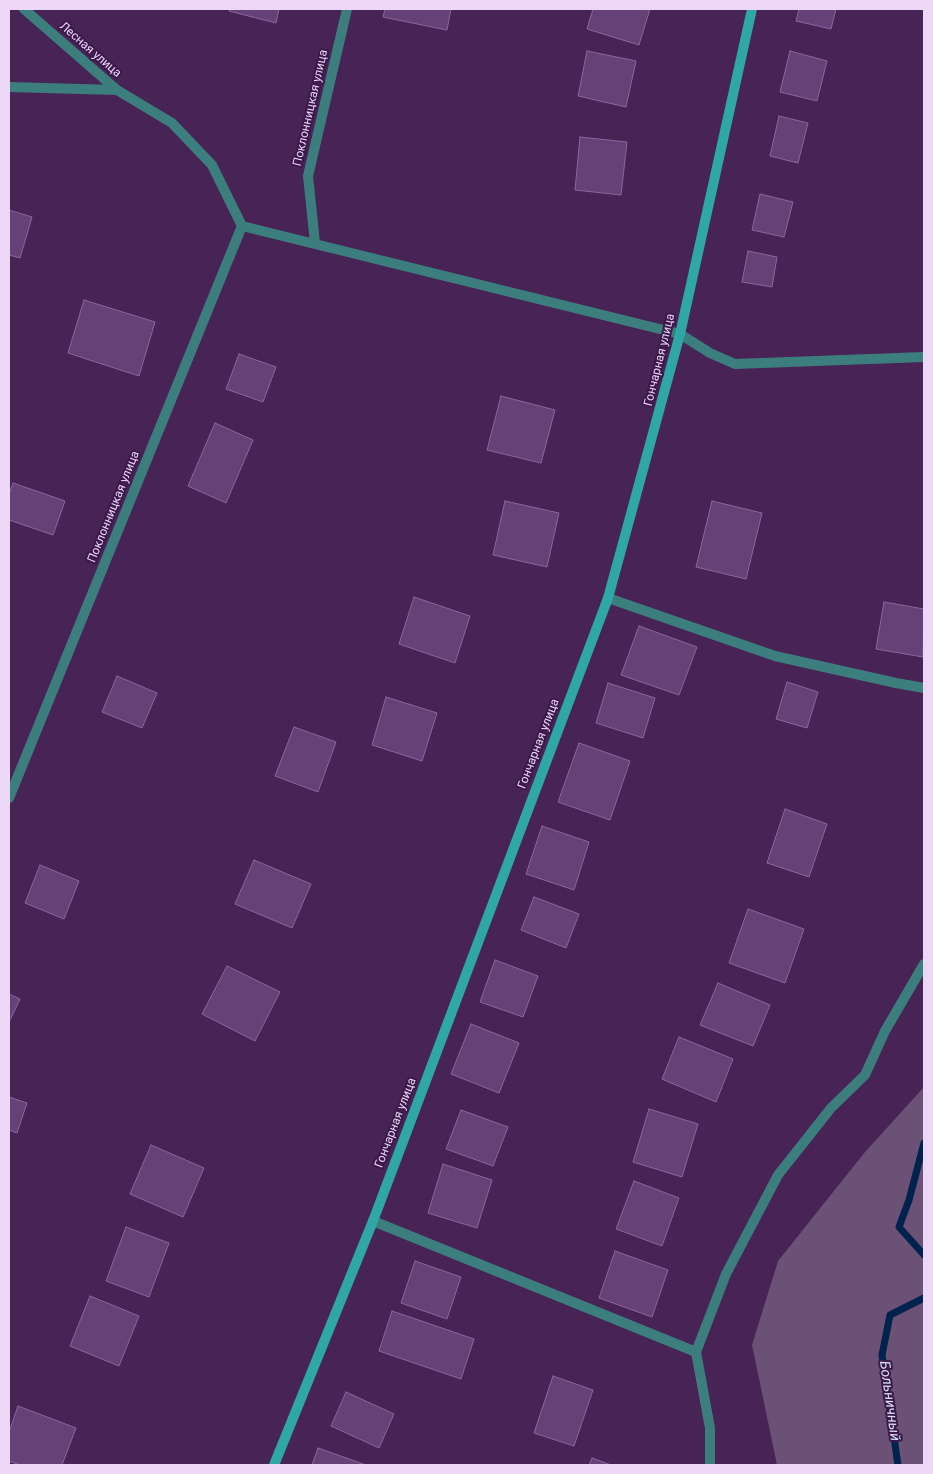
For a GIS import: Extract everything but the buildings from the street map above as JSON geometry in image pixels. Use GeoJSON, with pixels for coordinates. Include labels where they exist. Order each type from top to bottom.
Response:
{"type":"FeatureCollection","features":[{"type":"Feature","properties":{"kind":"street","name":"Лесная улица"},"geometry":{"type":"LineString","coordinates":[[24,9],[117,90],[172,123],[212,165],[242,226]]}},
{"type":"Feature","properties":{"kind":"street","name":"Поклонницкая улица"},"geometry":{"type":"LineString","coordinates":[[315,244],[308,176],[347,9]]}},
{"type":"Feature","properties":{"kind":"street","name":"Гончарная улица"},"geometry":{"type":"LineString","coordinates":[[274,1465],[373,1221],[608,598],[680,334],[752,9]]}},
{"type":"Feature","properties":{"kind":"street"},"geometry":{"type":"LineString","coordinates":[[9,87],[117,90]]}},
{"type":"Feature","properties":{"kind":"street"},"geometry":{"type":"LineString","coordinates":[[242,226],[680,334],[710,353],[735,364],[924,357]]}},
{"type":"Feature","properties":{"kind":"street","name":"Поклонницкая улица"},"geometry":{"type":"LineString","coordinates":[[9,798],[242,226]]}},
{"type":"Feature","properties":{"kind":"street"},"geometry":{"type":"LineString","coordinates":[[608,598],[775,656],[896,684],[924,688]]}},
{"type":"Feature","properties":{"kind":"street"},"geometry":{"type":"LineString","coordinates":[[710,1465],[710,1428],[696,1352],[726,1274],[778,1175],[831,1108],[865,1075],[885,1031],[924,964]]}},
{"type":"Feature","properties":{"kind":"street"},"geometry":{"type":"LineString","coordinates":[[373,1221],[696,1352]]}},
{"type":"Feature","properties":{"kind":"shaded area"},"geometry":{"type":"Polygon","coordinates":[[[924,1087],[924,1465],[777,1465],[752,1345],[778,1261],[865,1152],[924,1087]]]}},
{"type":"Feature","properties":{"kind":"waterway","name":"Больничный"},"geometry":{"type":"LineString","coordinates":[[924,1143],[909,1200],[899,1227],[924,1255]]}},
{"type":"Feature","properties":{"kind":"waterway","name":"Больничный"},"geometry":{"type":"LineString","coordinates":[[898,1465],[882,1355],[890,1315],[924,1298]]}}]}
